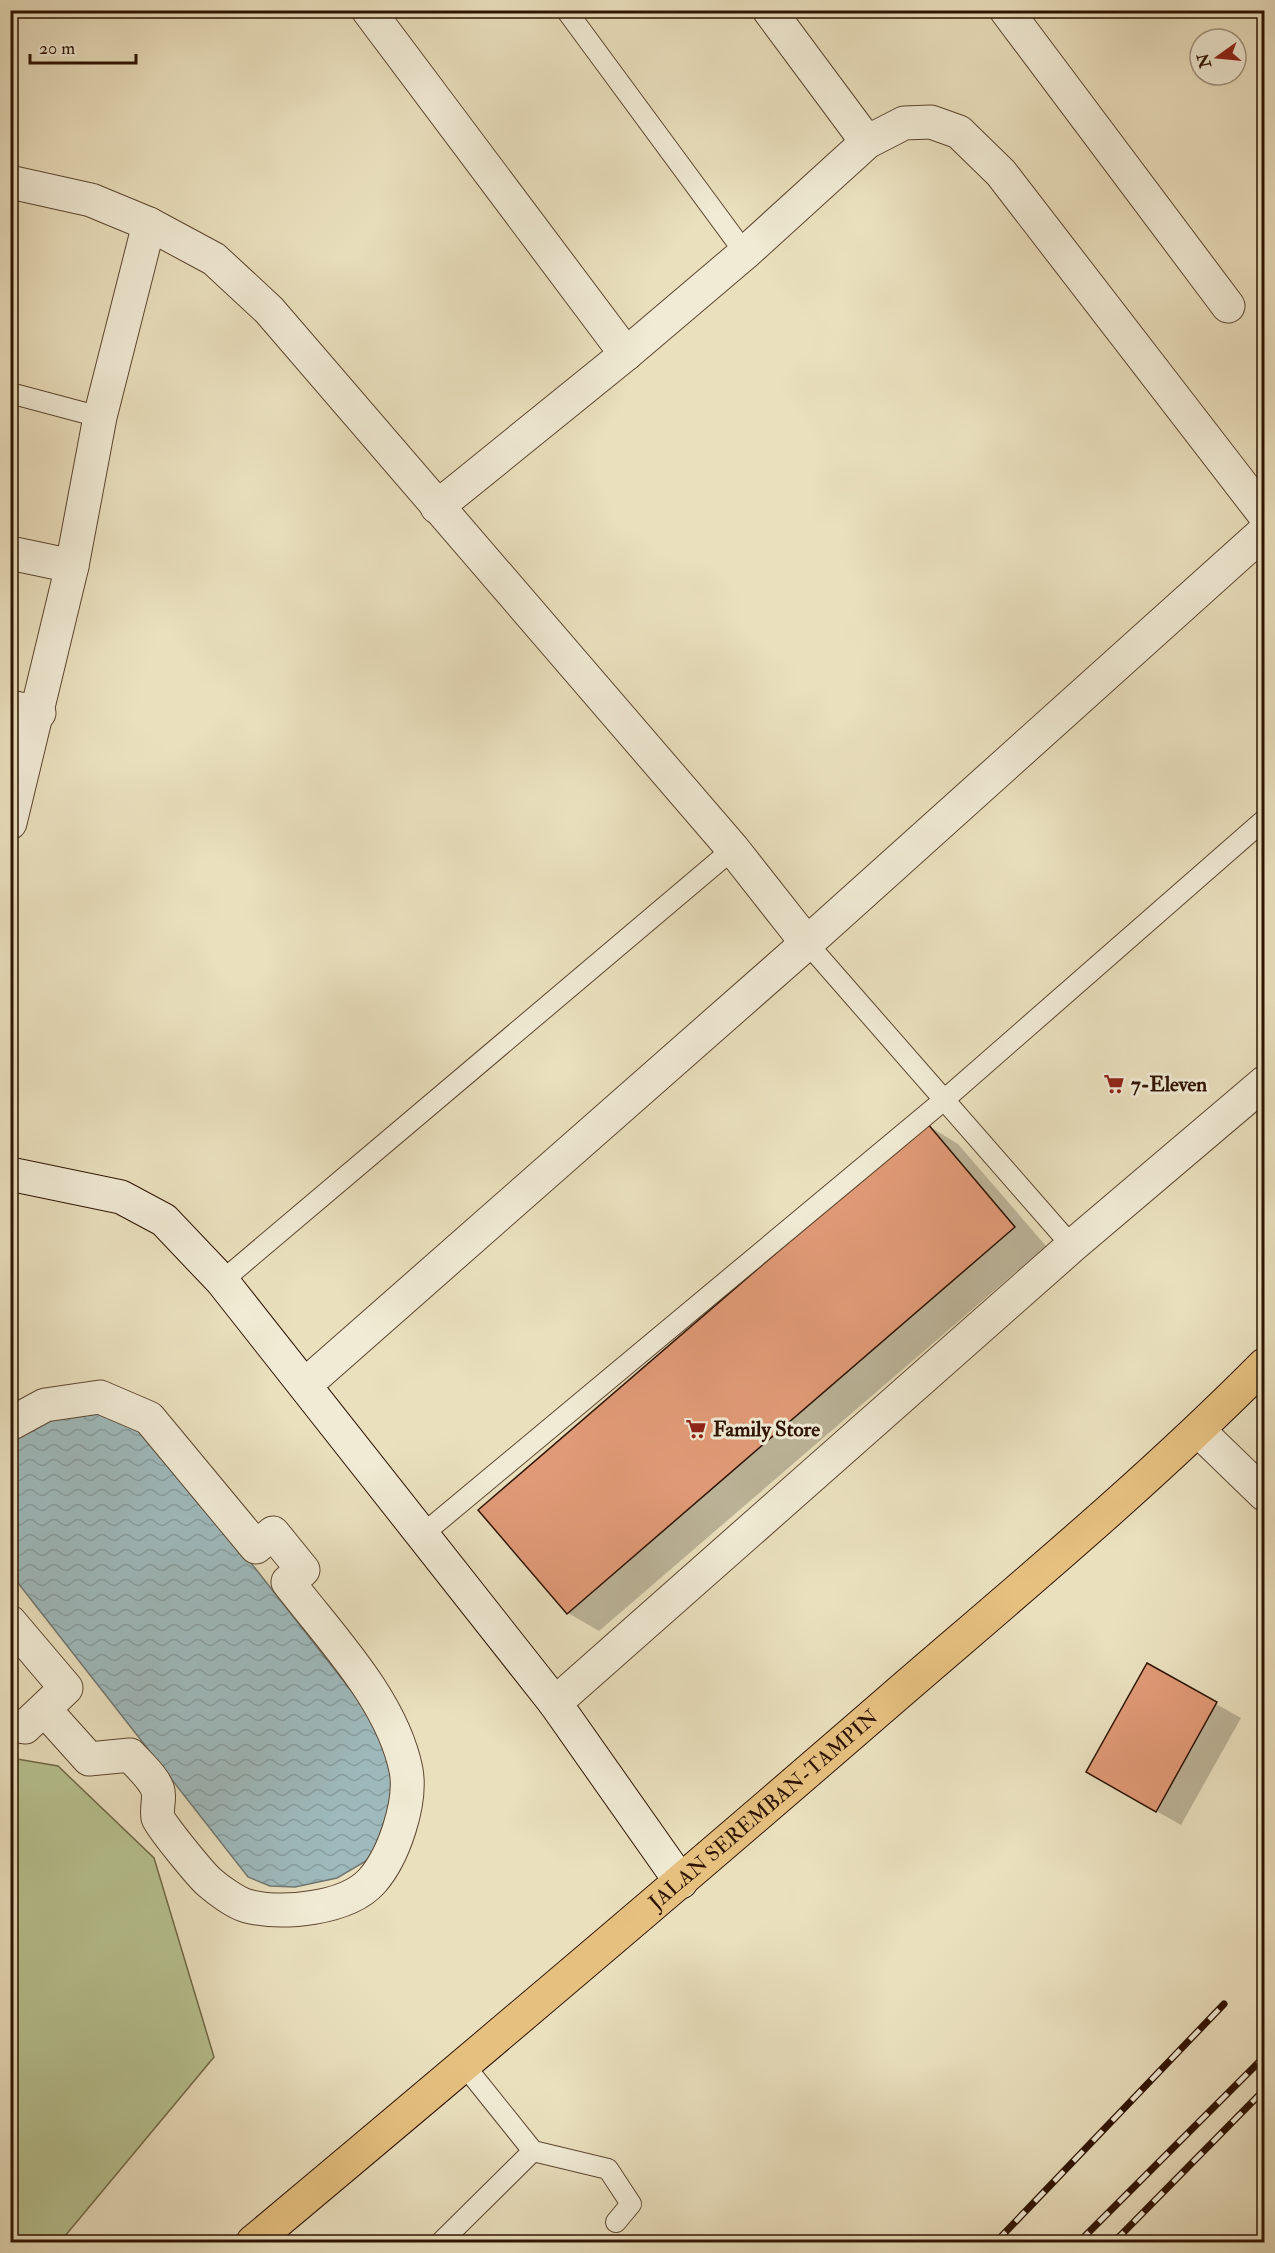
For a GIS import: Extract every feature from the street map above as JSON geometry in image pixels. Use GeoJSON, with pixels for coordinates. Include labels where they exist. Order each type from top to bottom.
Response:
{"type":"FeatureCollection","features":[{"type":"Feature","properties":{"kind":"highway","name":"JALAN SEREMBAN-TAMPIN"},"geometry":{"type":"LineString","coordinates":[[253,2242],[681,1882],[1199,1431],[1264,1365]]}},
{"type":"Feature","properties":{"kind":"street"},"geometry":{"type":"LineString","coordinates":[[368,10],[626,354]]}},
{"type":"Feature","properties":{"kind":"street"},"geometry":{"type":"LineString","coordinates":[[769,10],[867,142]]}},
{"type":"Feature","properties":{"kind":"street"},"geometry":{"type":"LineString","coordinates":[[1006,10],[1228,306]]}},
{"type":"Feature","properties":{"kind":"street"},"geometry":{"type":"LineString","coordinates":[[437,507],[626,354],[745,253],[867,142],[904,123],[931,122],[959,132],[1002,173],[1264,514]]}},
{"type":"Feature","properties":{"kind":"street"},"geometry":{"type":"LineString","coordinates":[[10,182],[92,200],[149,224],[214,259],[269,310],[733,849],[807,943]]}},
{"type":"Feature","properties":{"kind":"street"},"geometry":{"type":"LineString","coordinates":[[10,823],[25,710],[72,566],[100,417],[149,224]]}},
{"type":"Feature","properties":{"kind":"street"},"geometry":{"type":"LineString","coordinates":[[304,1385],[807,943],[1264,532]]}},
{"type":"Feature","properties":{"kind":"street"},"geometry":{"type":"LineString","coordinates":[[10,553],[72,566]]}},
{"type":"Feature","properties":{"kind":"street"},"geometry":{"type":"LineString","coordinates":[[555,1703],[1072,1246],[1264,1083]]}},
{"type":"Feature","properties":{"kind":"street"},"geometry":{"type":"LineString","coordinates":[[10,1174],[121,1197],[164,1220],[222,1281],[555,1703],[681,1882]]}},
{"type":"Feature","properties":{"kind":"street"},"geometry":{"type":"LineString","coordinates":[[10,1424],[45,1405],[100,1397],[149,1418],[256,1547],[273,1533],[303,1570],[288,1582],[369,1688],[390,1722],[406,1771],[404,1815],[393,1846],[372,1881],[354,1894],[322,1906],[289,1910],[278,1911],[245,1906],[210,1883],[158,1820],[158,1790],[130,1755],[88,1759],[45,1710]]}},
{"type":"Feature","properties":{"kind":"street"},"geometry":{"type":"LineString","coordinates":[[1199,1431],[1264,1494]]}},
{"type":"Feature","properties":{"kind":"street"},"geometry":{"type":"LineString","coordinates":[[10,1622],[66,1689],[25,1727],[10,1725]]}},
{"type":"Feature","properties":{"kind":"lane"},"geometry":{"type":"LineString","coordinates":[[566,10],[745,253]]}},
{"type":"Feature","properties":{"kind":"lane"},"geometry":{"type":"LineString","coordinates":[[10,393],[100,417]]}},
{"type":"Feature","properties":{"kind":"lane"},"geometry":{"type":"LineString","coordinates":[[423,1534],[944,1100],[1264,820]]}},
{"type":"Feature","properties":{"kind":"lane"},"geometry":{"type":"LineString","coordinates":[[222,1281],[733,849]]}},
{"type":"Feature","properties":{"kind":"lane"},"geometry":{"type":"LineString","coordinates":[[807,943],[1072,1246]]}},
{"type":"Feature","properties":{"kind":"lane"},"geometry":{"type":"LineString","coordinates":[[464,2065],[533,2151],[608,2169],[631,2204],[616,2222]]}},
{"type":"Feature","properties":{"kind":"lane"},"geometry":{"type":"LineString","coordinates":[[441,2242],[533,2151]]}},
{"type":"Feature","properties":{"kind":"green space"},"geometry":{"type":"Polygon","coordinates":[[[11,1758],[58,1766],[154,1858],[214,2057],[60,2242],[11,2242],[11,1758]]]}},
{"type":"Feature","properties":{"kind":"water"},"geometry":{"type":"Polygon","coordinates":[[[108,1410],[145,1428],[379,1726],[395,1757],[389,1833],[366,1861],[337,1878],[295,1887],[270,1886],[248,1877],[11,1574],[10,1448],[19,1437],[41,1423],[54,1418],[108,1410]]]}},
{"type":"Feature","properties":{"kind":"building"},"geometry":{"type":"Polygon","coordinates":[[[927,1123],[1015,1227],[567,1614],[478,1510],[927,1123]]]}},
{"type":"Feature","properties":{"kind":"building"},"geometry":{"type":"Polygon","coordinates":[[[1147,1663],[1217,1702],[1156,1812],[1086,1772],[1147,1663]]]}},
{"type":"Feature","properties":{"kind":"railway"},"geometry":{"type":"LineString","coordinates":[[996,2242],[1224,2004]]}},
{"type":"Feature","properties":{"kind":"railway"},"geometry":{"type":"LineString","coordinates":[[1079,2242],[1264,2057]]}},
{"type":"Feature","properties":{"kind":"railway"},"geometry":{"type":"LineString","coordinates":[[1114,2242],[1264,2090]]}},
{"type":"Feature","properties":{"kind":"place","name":"7-Eleven"},"geometry":{"type":"Point","coordinates":[1114,1084]}},
{"type":"Feature","properties":{"kind":"place","name":"Family Store"},"geometry":{"type":"Point","coordinates":[696,1429]}}]}
